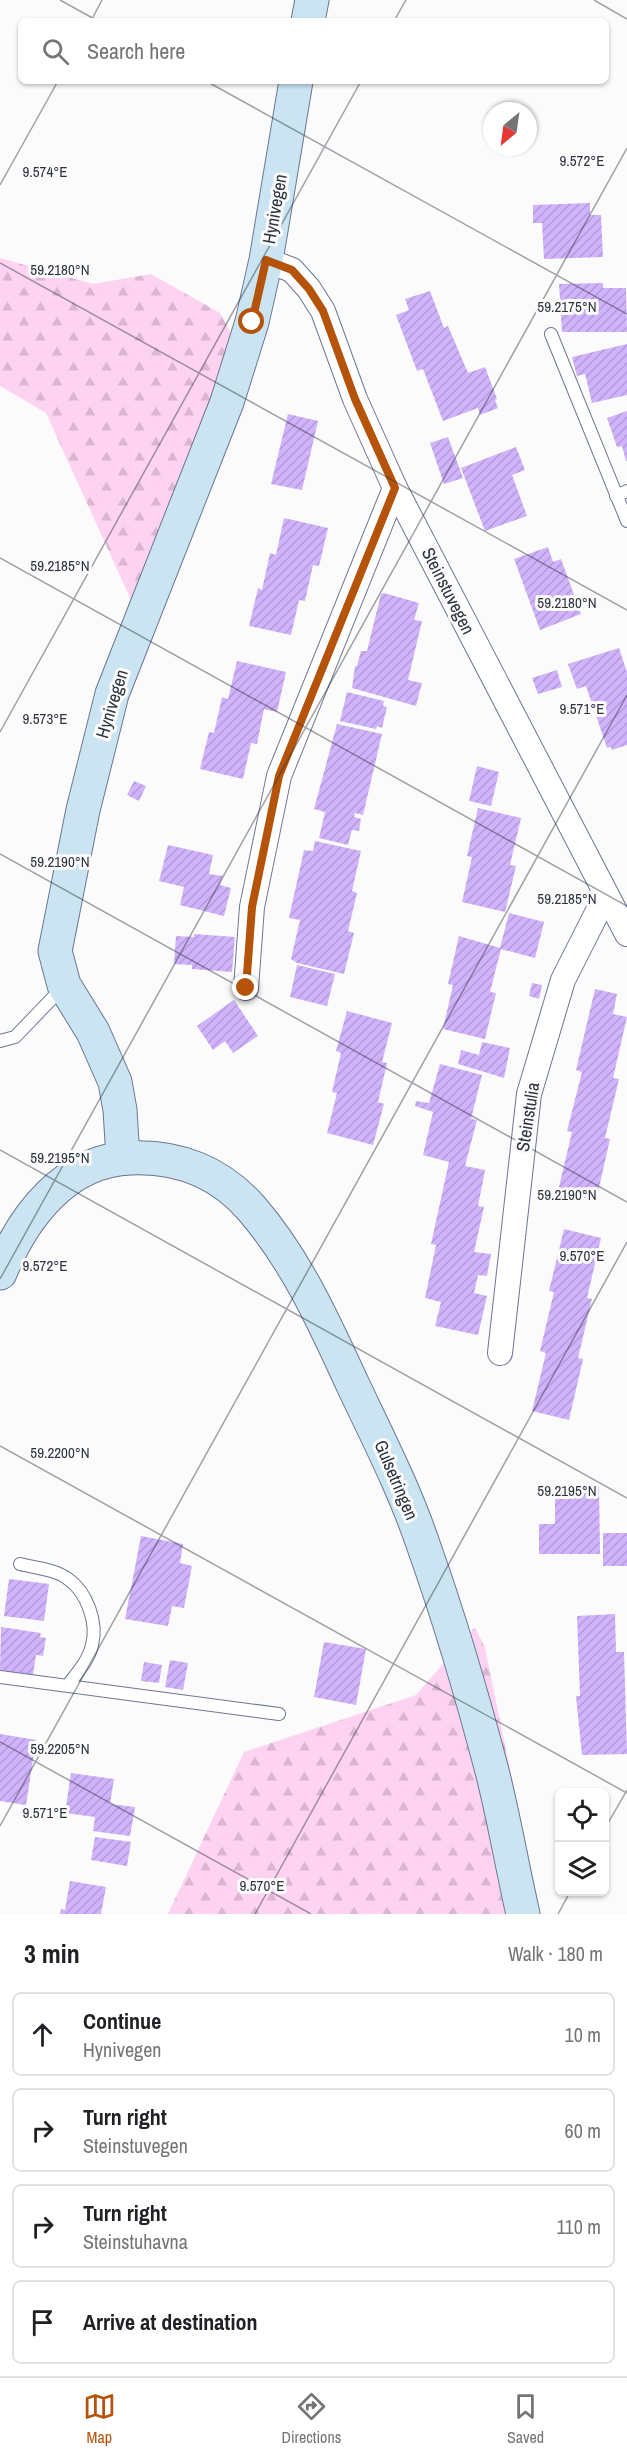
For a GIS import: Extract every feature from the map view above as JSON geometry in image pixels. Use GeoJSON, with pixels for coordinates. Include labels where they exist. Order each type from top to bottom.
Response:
{"type":"FeatureCollection","features":[{"type":"Feature","properties":{"kind":"main road"},"geometry":{"type":"LineString","coordinates":[[309,18],[312,0]]}},
{"type":"Feature","properties":{"kind":"main road","name":"Hynivegen"},"geometry":{"type":"LineString","coordinates":[[123,1158],[120,1110],[115,1082],[93,1032],[64,985],[55,951],[83,810],[112,694],[227,402],[252,322],[266,260],[295,84]]}},
{"type":"Feature","properties":{"kind":"main road","name":"Gulsetringen"},"geometry":{"type":"LineString","coordinates":[[123,1158],[155,1157],[180,1161],[225,1186],[252,1208],[308,1289],[386,1455],[423,1544],[456,1642],[492,1772],[523,1914]]}},
{"type":"Feature","properties":{"kind":"main road"},"geometry":{"type":"LineString","coordinates":[[0,1273],[21,1230],[53,1191],[76,1174],[123,1158]]}},
{"type":"Feature","properties":{"kind":"street","name":"Steinstuvegen"},"geometry":{"type":"LineString","coordinates":[[266,260],[292,270],[309,289],[323,311],[355,399],[395,488],[627,934]]}},
{"type":"Feature","properties":{"kind":"street"},"geometry":{"type":"LineString","coordinates":[[246,988],[252,907],[279,776],[395,488]]}},
{"type":"Feature","properties":{"kind":"street","name":"Steinstulia"},"geometry":{"type":"LineString","coordinates":[[500,1353],[529,1094],[563,980],[606,895]]}},
{"type":"Feature","properties":{"kind":"lane"},"geometry":{"type":"LineString","coordinates":[[551,334],[621,494],[627,520]]}},
{"type":"Feature","properties":{"kind":"lane"},"geometry":{"type":"LineString","coordinates":[[0,1041],[15,1037],[64,985]]}},
{"type":"Feature","properties":{"kind":"lane"},"geometry":{"type":"LineString","coordinates":[[20,1564],[51,1571],[68,1578],[89,1605],[93,1645],[68,1685]]}},
{"type":"Feature","properties":{"kind":"lane"},"geometry":{"type":"LineString","coordinates":[[0,1677],[29,1683],[68,1685],[279,1714]]}},
{"type":"Feature","properties":{"kind":"green space"},"geometry":{"type":"Polygon","coordinates":[[[0,258],[93,284],[151,274],[220,313],[233,337],[144,617],[131,600],[46,413],[0,386],[0,258]]]}},
{"type":"Feature","properties":{"kind":"green space"},"geometry":{"type":"Polygon","coordinates":[[[475,1627],[485,1648],[540,1914],[168,1914],[244,1752],[416,1695],[475,1627]]]}},
{"type":"Feature","properties":{"kind":"building"},"geometry":{"type":"Polygon","coordinates":[[[590,203],[590,215],[601,215],[603,257],[544,259],[542,223],[533,223],[533,205],[590,203]]]}},
{"type":"Feature","properties":{"kind":"building"},"geometry":{"type":"Polygon","coordinates":[[[603,283],[603,288],[626,288],[627,332],[562,332],[559,284],[603,283]]]}},
{"type":"Feature","properties":{"kind":"building"},"geometry":{"type":"Polygon","coordinates":[[[430,291],[444,328],[448,326],[468,373],[485,367],[498,408],[480,415],[478,408],[443,421],[423,369],[417,371],[396,315],[409,310],[405,299],[430,291]]]}},
{"type":"Feature","properties":{"kind":"building"},"geometry":{"type":"Polygon","coordinates":[[[627,344],[627,395],[592,403],[585,374],[577,376],[572,357],[627,344]]]}},
{"type":"Feature","properties":{"kind":"building"},"geometry":{"type":"Polygon","coordinates":[[[627,411],[626,461],[622,446],[617,447],[607,418],[627,411]]]}},
{"type":"Feature","properties":{"kind":"building"},"geometry":{"type":"Polygon","coordinates":[[[288,414],[318,421],[302,490],[271,484],[288,414]]]}},
{"type":"Feature","properties":{"kind":"building"},"geometry":{"type":"Polygon","coordinates":[[[448,437],[463,478],[444,484],[430,443],[448,437]]]}},
{"type":"Feature","properties":{"kind":"building"},"geometry":{"type":"Polygon","coordinates":[[[516,447],[525,470],[512,475],[527,516],[485,531],[461,468],[516,447]]]}},
{"type":"Feature","properties":{"kind":"building"},"geometry":{"type":"Polygon","coordinates":[[[284,518],[328,528],[319,566],[313,565],[305,601],[299,600],[291,635],[249,626],[258,588],[262,590],[270,553],[276,555],[284,518]]]}},
{"type":"Feature","properties":{"kind":"building"},"geometry":{"type":"Polygon","coordinates":[[[548,547],[553,562],[561,559],[581,614],[540,630],[514,559],[548,547]]]}},
{"type":"Feature","properties":{"kind":"building"},"geometry":{"type":"Polygon","coordinates":[[[381,594],[419,603],[414,620],[422,621],[408,680],[422,683],[416,706],[352,688],[355,666],[357,666],[361,651],[367,651],[381,594]]]}},
{"type":"Feature","properties":{"kind":"building"},"geometry":{"type":"Polygon","coordinates":[[[619,648],[627,672],[627,745],[612,750],[611,747],[607,748],[586,686],[577,689],[568,664],[619,648]]]}},
{"type":"Feature","properties":{"kind":"building"},"geometry":{"type":"Polygon","coordinates":[[[237,661],[286,672],[277,712],[264,709],[257,744],[251,743],[243,779],[200,769],[209,732],[214,733],[222,697],[228,699],[237,661]]]}},
{"type":"Feature","properties":{"kind":"building"},"geometry":{"type":"Polygon","coordinates":[[[557,670],[562,687],[538,694],[532,678],[557,670]]]}},
{"type":"Feature","properties":{"kind":"building"},"geometry":{"type":"Polygon","coordinates":[[[347,692],[384,701],[383,706],[387,707],[382,728],[377,726],[376,729],[340,721],[347,692]]]}},
{"type":"Feature","properties":{"kind":"building"},"geometry":{"type":"Polygon","coordinates":[[[337,724],[382,734],[363,815],[355,813],[354,817],[361,819],[359,831],[352,830],[348,845],[319,838],[325,812],[314,809],[337,724]]]}},
{"type":"Feature","properties":{"kind":"building"},"geometry":{"type":"Polygon","coordinates":[[[477,766],[499,772],[491,806],[469,801],[477,766]]]}},
{"type":"Feature","properties":{"kind":"building"},"geometry":{"type":"Polygon","coordinates":[[[134,781],[146,786],[139,801],[127,795],[134,781]]]}},
{"type":"Feature","properties":{"kind":"building"},"geometry":{"type":"Polygon","coordinates":[[[478,808],[521,818],[510,865],[516,866],[505,912],[462,902],[472,857],[467,856],[478,808]]]}},
{"type":"Feature","properties":{"kind":"building"},"geometry":{"type":"Polygon","coordinates":[[[315,841],[361,851],[352,891],[357,893],[348,931],[354,933],[344,974],[297,963],[291,959],[300,920],[289,918],[304,850],[313,851],[315,841]]]}},
{"type":"Feature","properties":{"kind":"building"},"geometry":{"type":"Polygon","coordinates":[[[168,845],[213,855],[209,874],[223,876],[220,885],[231,888],[224,916],[180,905],[184,887],[159,881],[168,845]]]}},
{"type":"Feature","properties":{"kind":"building"},"geometry":{"type":"Polygon","coordinates":[[[509,913],[544,922],[535,958],[501,949],[490,992],[496,993],[485,1039],[443,1029],[453,985],[448,984],[459,936],[500,948],[509,913]]]}},
{"type":"Feature","properties":{"kind":"building"},"geometry":{"type":"Polygon","coordinates":[[[194,934],[235,937],[232,972],[192,969],[192,965],[174,964],[176,936],[194,937],[194,934]]]}},
{"type":"Feature","properties":{"kind":"building"},"geometry":{"type":"Polygon","coordinates":[[[297,965],[335,974],[327,1006],[290,997],[297,965]]]}},
{"type":"Feature","properties":{"kind":"building"},"geometry":{"type":"Polygon","coordinates":[[[532,983],[542,985],[539,999],[529,996],[532,983]]]}},
{"type":"Feature","properties":{"kind":"building"},"geometry":{"type":"Polygon","coordinates":[[[595,989],[617,994],[613,1014],[627,1017],[613,1078],[619,1079],[605,1138],[610,1139],[596,1201],[558,1191],[572,1132],[567,1131],[582,1072],[576,1070],[595,989]]]}},
{"type":"Feature","properties":{"kind":"building"},"geometry":{"type":"Polygon","coordinates":[[[234,1000],[258,1036],[233,1053],[225,1041],[213,1050],[197,1026],[234,1000]]]}},
{"type":"Feature","properties":{"kind":"building"},"geometry":{"type":"Polygon","coordinates":[[[347,1011],[392,1023],[382,1062],[387,1063],[378,1102],[384,1104],[373,1145],[327,1133],[337,1093],[332,1092],[341,1053],[336,1051],[347,1011]]]}},
{"type":"Feature","properties":{"kind":"building"},"geometry":{"type":"Polygon","coordinates":[[[482,1042],[510,1048],[504,1078],[458,1064],[461,1050],[479,1055],[482,1042]]]}},
{"type":"Feature","properties":{"kind":"building"},"geometry":{"type":"Polygon","coordinates":[[[440,1064],[482,1075],[471,1119],[477,1120],[465,1166],[485,1170],[478,1206],[484,1207],[474,1252],[491,1254],[487,1276],[478,1275],[474,1293],[487,1296],[478,1335],[435,1326],[441,1302],[425,1298],[436,1245],[431,1244],[449,1162],[423,1155],[433,1112],[415,1106],[416,1101],[429,1103],[440,1064]]]}},
{"type":"Feature","properties":{"kind":"building"},"geometry":{"type":"Polygon","coordinates":[[[564,1229],[601,1238],[587,1298],[592,1299],[578,1358],[583,1359],[569,1420],[532,1411],[546,1353],[540,1351],[554,1292],[549,1291],[564,1229]]]}},
{"type":"Feature","properties":{"kind":"building"},"geometry":{"type":"Polygon","coordinates":[[[599,1485],[600,1554],[539,1554],[539,1524],[555,1524],[555,1486],[599,1485]]]}},
{"type":"Feature","properties":{"kind":"building"},"geometry":{"type":"Polygon","coordinates":[[[603,1533],[627,1533],[627,1566],[603,1566],[603,1533]]]}},
{"type":"Feature","properties":{"kind":"building"},"geometry":{"type":"Polygon","coordinates":[[[141,1536],[183,1544],[180,1563],[192,1566],[184,1608],[172,1606],[168,1626],[125,1619],[141,1536]]]}},
{"type":"Feature","properties":{"kind":"building"},"geometry":{"type":"Polygon","coordinates":[[[9,1579],[49,1584],[44,1621],[4,1616],[9,1579]]]}},
{"type":"Feature","properties":{"kind":"building"},"geometry":{"type":"Polygon","coordinates":[[[615,1614],[616,1652],[624,1652],[627,1754],[582,1755],[576,1696],[580,1696],[577,1616],[615,1614]]]}},
{"type":"Feature","properties":{"kind":"building"},"geometry":{"type":"Polygon","coordinates":[[[1,1627],[41,1633],[40,1637],[46,1638],[43,1656],[36,1655],[33,1675],[0,1670],[1,1627]]]}},
{"type":"Feature","properties":{"kind":"building"},"geometry":{"type":"Polygon","coordinates":[[[324,1642],[366,1649],[356,1705],[314,1697],[324,1642]]]}},
{"type":"Feature","properties":{"kind":"building"},"geometry":{"type":"Polygon","coordinates":[[[170,1660],[188,1663],[183,1690],[165,1687],[170,1660]]]}},
{"type":"Feature","properties":{"kind":"building"},"geometry":{"type":"Polygon","coordinates":[[[144,1662],[162,1665],[159,1683],[141,1681],[144,1662]]]}},
{"type":"Feature","properties":{"kind":"building"},"geometry":{"type":"Polygon","coordinates":[[[0,1734],[36,1740],[26,1805],[0,1801],[0,1734]]]}},
{"type":"Feature","properties":{"kind":"building"},"geometry":{"type":"Polygon","coordinates":[[[71,1773],[114,1779],[110,1804],[135,1807],[130,1836],[93,1831],[95,1817],[65,1813],[71,1773]]]}},
{"type":"Feature","properties":{"kind":"building"},"geometry":{"type":"Polygon","coordinates":[[[95,1837],[131,1842],[127,1866],[91,1860],[95,1837]]]}},
{"type":"Feature","properties":{"kind":"building"},"geometry":{"type":"Polygon","coordinates":[[[70,1881],[106,1887],[101,1914],[60,1914],[61,1909],[65,1910],[70,1881]]]}},
{"type":"Feature","properties":{"kind":"route"},"geometry":{"type":"LineString","coordinates":[[246,988],[252,907],[279,776],[347,612],[395,488],[355,399],[323,311],[309,289],[292,270],[266,260],[252,322]]}}]}
